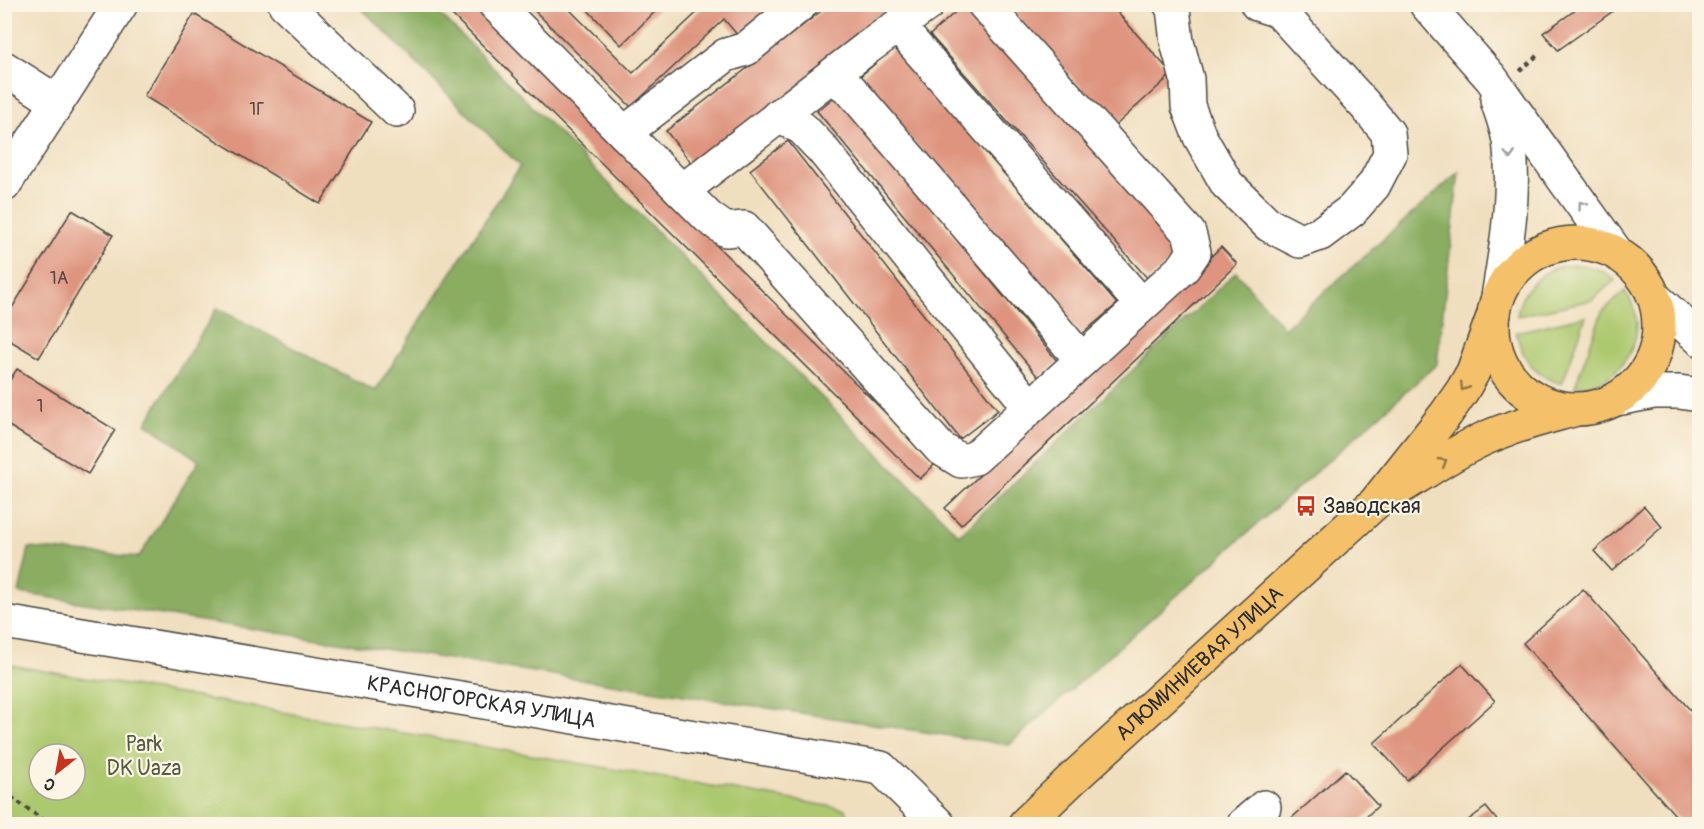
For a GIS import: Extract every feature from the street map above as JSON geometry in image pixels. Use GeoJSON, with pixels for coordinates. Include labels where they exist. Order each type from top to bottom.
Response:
{"type":"FeatureCollection","features":[{"type":"Feature","properties":{"kind":"main road"},"geometry":{"type":"LineString","coordinates":[[1574,242],[1596,244],[1616,252],[1638,273],[1655,298],[1660,321],[1658,345],[1649,368],[1634,387],[1616,399],[1596,407],[1575,409],[1531,421],[1486,438],[1463,449],[1375,503],[1462,391],[1473,372],[1506,282],[1516,268],[1533,254],[1553,246],[1574,242]]}},
{"type":"Feature","properties":{"kind":"main road"},"geometry":{"type":"LineString","coordinates":[[1496,305],[1493,331],[1497,351],[1506,370],[1519,386],[1535,398],[1555,406],[1575,409]]}},
{"type":"Feature","properties":{"kind":"main road","name":"АЛЮМИНИЕВАЯ УЛИЦА"},"geometry":{"type":"LineString","coordinates":[[1025,825],[1070,781],[1375,503]]}},
{"type":"Feature","properties":{"kind":"street"},"geometry":{"type":"LineString","coordinates":[[4,185],[121,4]]}},
{"type":"Feature","properties":{"kind":"street"},"geometry":{"type":"LineString","coordinates":[[285,4],[398,111]]}},
{"type":"Feature","properties":{"kind":"street"},"geometry":{"type":"LineString","coordinates":[[495,4],[708,217],[726,230],[744,228],[940,448],[961,461],[975,458],[1184,267],[1194,252],[1189,233],[984,4]]}},
{"type":"Feature","properties":{"kind":"street"},"geometry":{"type":"LineString","coordinates":[[624,133],[726,56],[746,49],[801,4]]}},
{"type":"Feature","properties":{"kind":"street"},"geometry":{"type":"LineString","coordinates":[[681,191],[928,4]]}},
{"type":"Feature","properties":{"kind":"street"},"geometry":{"type":"LineString","coordinates":[[1177,6],[1177,42],[1187,79],[1188,106],[1200,137],[1227,184],[1269,225],[1300,241],[1320,234],[1352,210],[1374,185],[1390,154],[1388,133],[1279,12],[1257,4]]}},
{"type":"Feature","properties":{"kind":"street"},"geometry":{"type":"LineString","coordinates":[[1426,4],[1491,78],[1616,252]]}},
{"type":"Feature","properties":{"kind":"street"},"geometry":{"type":"LineString","coordinates":[[898,26],[1142,305]]}},
{"type":"Feature","properties":{"kind":"street"},"geometry":{"type":"LineString","coordinates":[[4,68],[57,102]]}},
{"type":"Feature","properties":{"kind":"street"},"geometry":{"type":"LineString","coordinates":[[831,76],[850,89],[1082,360]]}},
{"type":"Feature","properties":{"kind":"street"},"geometry":{"type":"LineString","coordinates":[[1491,78],[1510,148],[1511,182],[1507,236],[1496,305]]}},
{"type":"Feature","properties":{"kind":"street"},"geometry":{"type":"LineString","coordinates":[[778,116],[802,128],[822,150],[1030,407]]}},
{"type":"Feature","properties":{"kind":"street"},"geometry":{"type":"LineString","coordinates":[[1655,298],[1700,339]]}},
{"type":"Feature","properties":{"kind":"street"},"geometry":{"type":"LineString","coordinates":[[1616,399],[1654,392],[1700,394]]}},
{"type":"Feature","properties":{"kind":"street","name":"КРАСНОГОРСКАЯ УЛИЦА"},"geometry":{"type":"LineString","coordinates":[[4,622],[881,768],[938,825]]}},
{"type":"Feature","properties":{"kind":"path"},"geometry":{"type":"LineString","coordinates":[[4,792],[49,825]]}},
{"type":"Feature","properties":{"kind":"green space"},"geometry":{"type":"Polygon","coordinates":[[[358,5],[431,5],[959,535],[1236,272],[1284,328],[1459,172],[1437,364],[1009,745],[19,593],[29,548],[139,557],[199,461],[146,423],[217,308],[375,391],[520,166],[358,5]]]}},
{"type":"Feature","properties":{"kind":"green space"},"geometry":{"type":"Polygon","coordinates":[[[1583,265],[1603,271],[1615,280],[1592,300],[1517,316],[1526,291],[1546,272],[1565,266],[1583,265]]]}},
{"type":"Feature","properties":{"kind":"green space"},"geometry":{"type":"Polygon","coordinates":[[[1625,291],[1633,306],[1637,322],[1630,353],[1617,370],[1608,377],[1589,385],[1575,386],[1602,312],[1625,291]]]}},
{"type":"Feature","properties":{"kind":"green space"},"geometry":{"type":"Polygon","coordinates":[[[1586,316],[1562,384],[1552,381],[1531,366],[1522,351],[1516,332],[1586,316]]]}},
{"type":"Feature","properties":{"kind":"green space","name":"Park DK Uaza"},"geometry":{"type":"Polygon","coordinates":[[[4,664],[845,809],[852,824],[5,824],[4,664]]]}},
{"type":"Feature","properties":{"kind":"building"},"geometry":{"type":"Polygon","coordinates":[[[441,4],[473,4],[936,463],[920,479],[441,4]]]}},
{"type":"Feature","properties":{"kind":"building"},"geometry":{"type":"Polygon","coordinates":[[[528,4],[564,4],[633,73],[706,4],[775,4],[739,37],[724,19],[631,107],[528,4]]]}},
{"type":"Feature","properties":{"kind":"building"},"geometry":{"type":"Polygon","coordinates":[[[582,4],[663,4],[621,45],[582,4]]]}},
{"type":"Feature","properties":{"kind":"building"},"geometry":{"type":"Polygon","coordinates":[[[964,4],[1184,249],[1149,280],[930,35],[964,4]]]}},
{"type":"Feature","properties":{"kind":"building"},"geometry":{"type":"Polygon","coordinates":[[[1006,4],[1110,4],[1172,74],[1115,126],[1006,4]]]}},
{"type":"Feature","properties":{"kind":"building"},"geometry":{"type":"Polygon","coordinates":[[[1584,4],[1623,4],[1558,50],[1543,33],[1584,4]]]}},
{"type":"Feature","properties":{"kind":"building"},"geometry":{"type":"Polygon","coordinates":[[[829,5],[907,5],[695,168],[666,131],[829,5]]]}},
{"type":"Feature","properties":{"kind":"building"},"geometry":{"type":"Polygon","coordinates":[[[194,14],[371,122],[320,204],[144,96],[194,14]]]}},
{"type":"Feature","properties":{"kind":"building"},"geometry":{"type":"Polygon","coordinates":[[[895,47],[1117,304],[1081,335],[858,78],[895,47]]]}},
{"type":"Feature","properties":{"kind":"building"},"geometry":{"type":"Polygon","coordinates":[[[837,95],[1058,362],[1039,378],[817,111],[837,95]]]}},
{"type":"Feature","properties":{"kind":"building"},"geometry":{"type":"Polygon","coordinates":[[[788,141],[998,410],[960,439],[750,170],[788,141]]]}},
{"type":"Feature","properties":{"kind":"building"},"geometry":{"type":"Polygon","coordinates":[[[72,210],[113,235],[39,358],[4,337],[4,321],[72,210]]]}},
{"type":"Feature","properties":{"kind":"building"},"geometry":{"type":"Polygon","coordinates":[[[1221,247],[1237,264],[961,525],[945,508],[1221,247]]]}},
{"type":"Feature","properties":{"kind":"building"},"geometry":{"type":"Polygon","coordinates":[[[17,369],[115,430],[88,474],[4,423],[4,389],[17,369]]]}},
{"type":"Feature","properties":{"kind":"building"},"geometry":{"type":"Polygon","coordinates":[[[1644,506],[1662,527],[1612,571],[1594,551],[1644,506]]]}},
{"type":"Feature","properties":{"kind":"building"},"geometry":{"type":"Polygon","coordinates":[[[1583,589],[1700,721],[1700,824],[1683,824],[1523,643],[1583,589]]]}},
{"type":"Feature","properties":{"kind":"building"},"geometry":{"type":"Polygon","coordinates":[[[1462,664],[1495,701],[1407,780],[1374,743],[1462,664]]]}},
{"type":"Feature","properties":{"kind":"building"},"geometry":{"type":"Polygon","coordinates":[[[1345,770],[1378,806],[1358,824],[1285,824],[1345,770]]]}},
{"type":"Feature","properties":{"kind":"building"},"geometry":{"type":"Polygon","coordinates":[[[1486,807],[1500,824],[1463,824],[1486,807]]]}},
{"type":"Feature","properties":{"kind":"place","name":"Заводская"},"geometry":{"type":"Point","coordinates":[1306,506]}}]}
